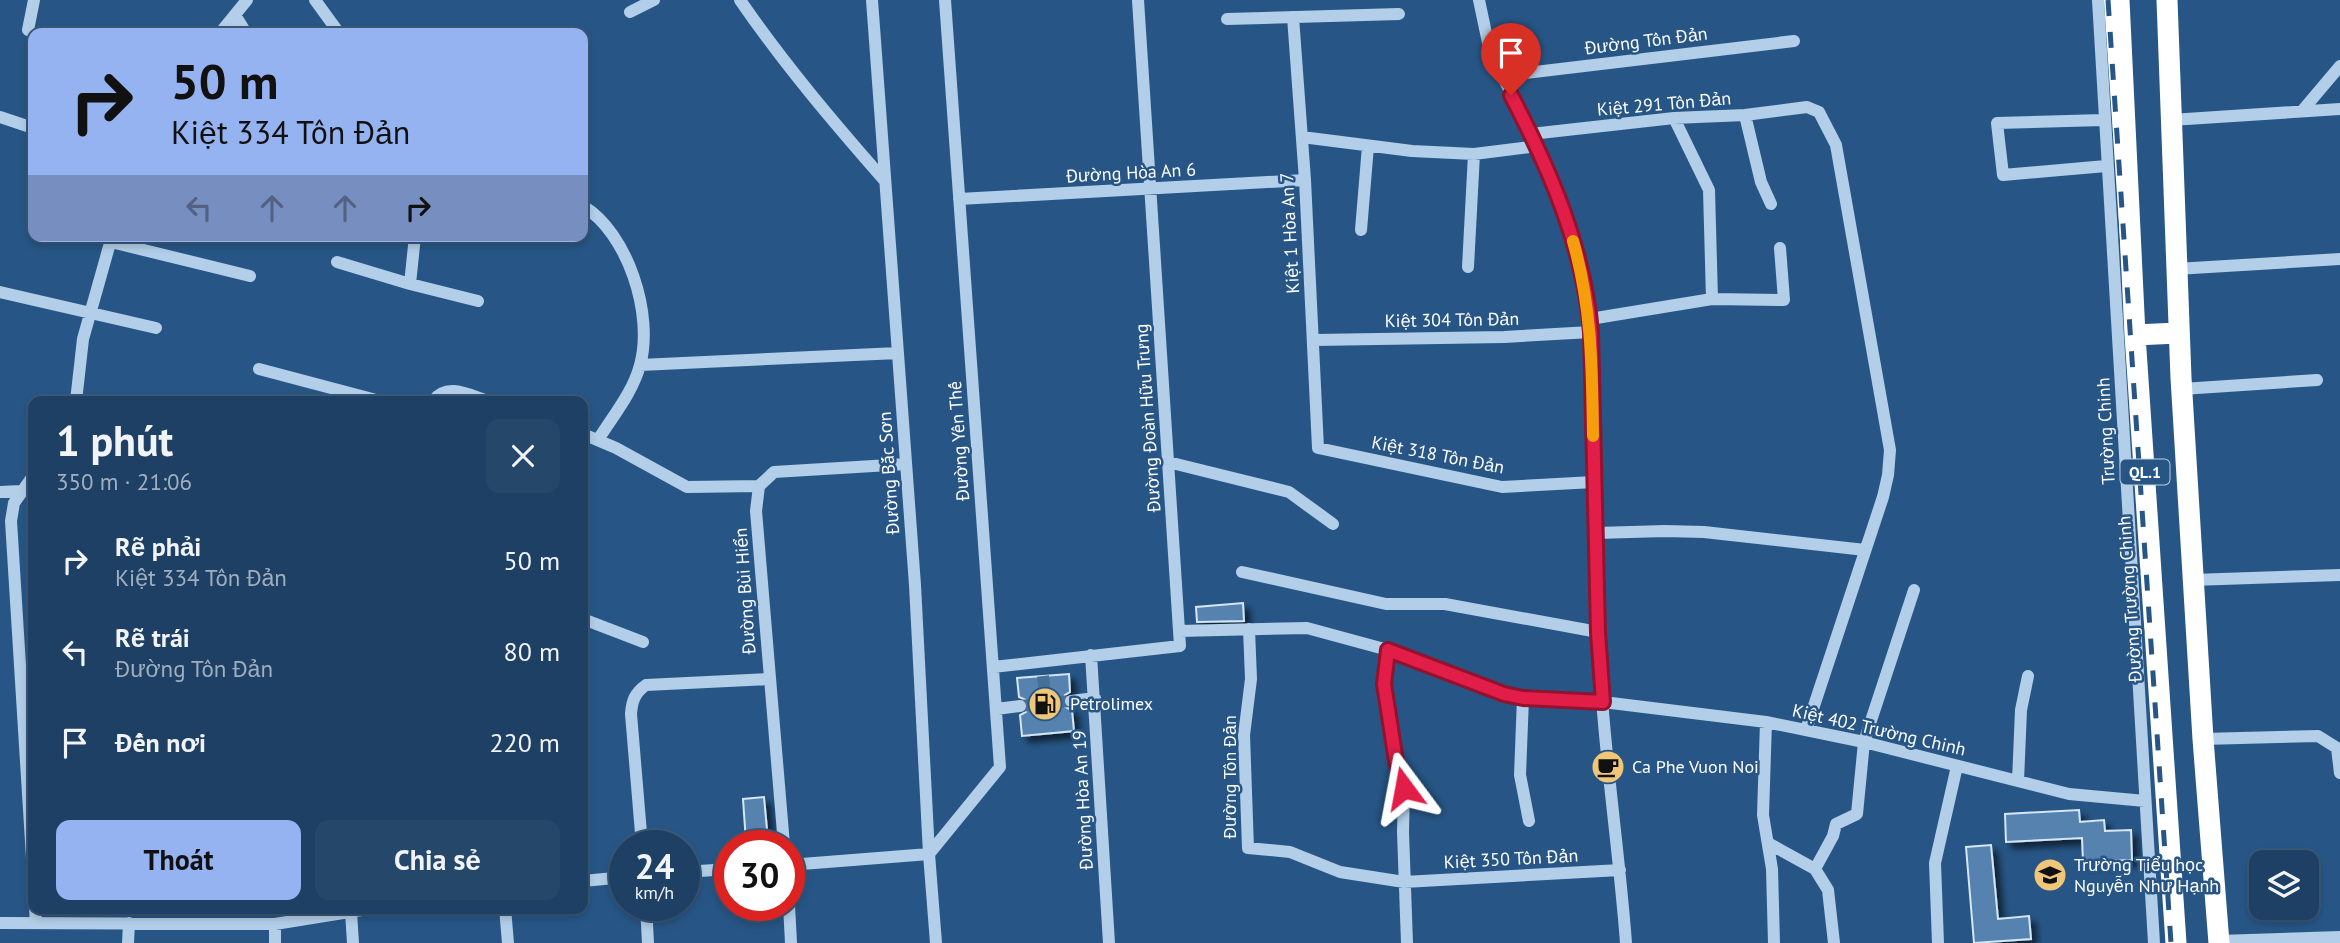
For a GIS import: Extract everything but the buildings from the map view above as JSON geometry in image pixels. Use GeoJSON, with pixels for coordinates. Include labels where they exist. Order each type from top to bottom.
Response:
{"type":"FeatureCollection","features":[{"type":"Feature","properties":{"kind":"highway","name":"Đường Trường Chinh"},"geometry":{"type":"LineString","coordinates":[[2119,0],[2135,335],[2176,943]]}},
{"type":"Feature","properties":{"kind":"highway","name":"QL.1"},"geometry":{"type":"LineString","coordinates":[[2167,0],[2178,333],[2192,580],[2219,942]]}},
{"type":"Feature","properties":{"kind":"highway"},"geometry":{"type":"LineString","coordinates":[[2135,335],[2178,333]]}},
{"type":"Feature","properties":{"kind":"street"},"geometry":{"type":"LineString","coordinates":[[27,30],[34,0]]}},
{"type":"Feature","properties":{"kind":"street"},"geometry":{"type":"LineString","coordinates":[[224,28],[247,0]]}},
{"type":"Feature","properties":{"kind":"street"},"geometry":{"type":"LineString","coordinates":[[315,0],[336,28]]}},
{"type":"Feature","properties":{"kind":"street"},"geometry":{"type":"LineString","coordinates":[[630,12],[654,0]]}},
{"type":"Feature","properties":{"kind":"street"},"geometry":{"type":"LineString","coordinates":[[740,0],[833,121],[885,181]]}},
{"type":"Feature","properties":{"kind":"street","name":"Đường Bắc Sơn"},"geometry":{"type":"LineString","coordinates":[[872,0],[915,584],[936,943]]}},
{"type":"Feature","properties":{"kind":"street","name":"Đường Yên Thế"},"geometry":{"type":"LineString","coordinates":[[929,854],[1000,767],[945,0]]}},
{"type":"Feature","properties":{"kind":"street","name":"Đường Đoàn Hữu Trưng"},"geometry":{"type":"LineString","coordinates":[[1138,0],[1179,631]]}},
{"type":"Feature","properties":{"kind":"street"},"geometry":{"type":"LineString","coordinates":[[1479,0],[1490,51],[1534,140],[1567,220],[1580,265],[1590,326],[1598,632],[1626,943]]}},
{"type":"Feature","properties":{"kind":"street","name":"Trường Chinh"},"geometry":{"type":"LineString","coordinates":[[2098,0],[2103,120],[2154,943]]}},
{"type":"Feature","properties":{"kind":"street"},"geometry":{"type":"LineString","coordinates":[[1227,19],[1399,14]]}},
{"type":"Feature","properties":{"kind":"street"},"geometry":{"type":"LineString","coordinates":[[235,15],[243,28]]}},
{"type":"Feature","properties":{"kind":"street","name":"Kiệt 1 Hòa An 7"},"geometry":{"type":"LineString","coordinates":[[1293,17],[1305,180],[1318,448]]}},
{"type":"Feature","properties":{"kind":"street","name":"Đường Tôn Đản"},"geometry":{"type":"LineString","coordinates":[[1501,76],[1794,41]]}},
{"type":"Feature","properties":{"kind":"street"},"geometry":{"type":"LineString","coordinates":[[2302,111],[2340,66]]}},
{"type":"Feature","properties":{"kind":"street","name":"Kiệt 291 Tôn Đản"},"geometry":{"type":"LineString","coordinates":[[1302,137],[1412,151],[1474,154],[1534,140],[1674,118],[1807,107],[1819,112],[1836,145],[1890,450],[1884,496],[1865,550]]}},
{"type":"Feature","properties":{"kind":"street"},"geometry":{"type":"LineString","coordinates":[[2171,120],[2340,109]]}},
{"type":"Feature","properties":{"kind":"street"},"geometry":{"type":"LineString","coordinates":[[1745,114],[1760,182],[1771,204]]}},
{"type":"Feature","properties":{"kind":"street"},"geometry":{"type":"LineString","coordinates":[[0,117],[28,126]]}},
{"type":"Feature","properties":{"kind":"street"},"geometry":{"type":"LineString","coordinates":[[1674,118],[1710,190],[1712,299]]}},
{"type":"Feature","properties":{"kind":"street"},"geometry":{"type":"LineString","coordinates":[[2103,120],[1997,123],[2003,174],[2106,166]]}},
{"type":"Feature","properties":{"kind":"street"},"geometry":{"type":"LineString","coordinates":[[1361,230],[1368,146]]}},
{"type":"Feature","properties":{"kind":"street"},"geometry":{"type":"LineString","coordinates":[[1468,267],[1474,154]]}},
{"type":"Feature","properties":{"kind":"street","name":"Đường Hòa An 6"},"geometry":{"type":"LineString","coordinates":[[959,199],[1305,180]]}},
{"type":"Feature","properties":{"kind":"street"},"geometry":{"type":"LineString","coordinates":[[588,209],[605,224],[624,254],[640,298],[644,341],[635,381],[598,440]]}},
{"type":"Feature","properties":{"kind":"street"},"geometry":{"type":"LineString","coordinates":[[76,396],[89,312],[111,242]]}},
{"type":"Feature","properties":{"kind":"street"},"geometry":{"type":"LineString","coordinates":[[123,242],[250,276]]}},
{"type":"Feature","properties":{"kind":"street"},"geometry":{"type":"LineString","coordinates":[[410,284],[414,242]]}},
{"type":"Feature","properties":{"kind":"street","name":"Kiệt 304 Tôn Đản"},"geometry":{"type":"LineString","coordinates":[[1314,340],[1504,337],[1590,326],[1712,299],[1784,300],[1780,248]]}},
{"type":"Feature","properties":{"kind":"street"},"geometry":{"type":"LineString","coordinates":[[337,262],[478,301]]}},
{"type":"Feature","properties":{"kind":"street"},"geometry":{"type":"LineString","coordinates":[[2176,269],[2338,262]]}},
{"type":"Feature","properties":{"kind":"street"},"geometry":{"type":"LineString","coordinates":[[0,292],[156,328]]}},
{"type":"Feature","properties":{"kind":"street"},"geometry":{"type":"LineString","coordinates":[[640,365],[898,353]]}},
{"type":"Feature","properties":{"kind":"street"},"geometry":{"type":"LineString","coordinates":[[259,369],[361,396]]}},
{"type":"Feature","properties":{"kind":"street"},"geometry":{"type":"LineString","coordinates":[[2182,389],[2317,380]]}},
{"type":"Feature","properties":{"kind":"street"},"geometry":{"type":"LineString","coordinates":[[437,396],[440,392],[449,390],[470,396]]}},
{"type":"Feature","properties":{"kind":"street"},"geometry":{"type":"LineString","coordinates":[[588,436],[687,487],[759,486],[774,472],[906,464]]}},
{"type":"Feature","properties":{"kind":"street","name":"Kiệt 318 Tôn Đản"},"geometry":{"type":"LineString","coordinates":[[1318,448],[1502,487],[1594,482]]}},
{"type":"Feature","properties":{"kind":"street"},"geometry":{"type":"LineString","coordinates":[[1168,462],[1289,492],[1333,524]]}},
{"type":"Feature","properties":{"kind":"street"},"geometry":{"type":"LineString","coordinates":[[28,482],[14,503],[11,521],[28,703]]}},
{"type":"Feature","properties":{"kind":"street","name":"Đường Bùi Hiển"},"geometry":{"type":"LineString","coordinates":[[759,486],[756,511],[783,830]]}},
{"type":"Feature","properties":{"kind":"street"},"geometry":{"type":"LineString","coordinates":[[0,492],[21,491]]}},
{"type":"Feature","properties":{"kind":"street"},"geometry":{"type":"LineString","coordinates":[[1595,533],[1704,532],[1865,550],[1806,730]]}},
{"type":"Feature","properties":{"kind":"street"},"geometry":{"type":"LineString","coordinates":[[1242,572],[1386,604],[1445,604],[1598,632]]}},
{"type":"Feature","properties":{"kind":"street"},"geometry":{"type":"LineString","coordinates":[[2192,580],[2340,575]]}},
{"type":"Feature","properties":{"kind":"street"},"geometry":{"type":"LineString","coordinates":[[1815,869],[1833,836],[1836,824],[1857,814],[1864,742],[1914,590]]}},
{"type":"Feature","properties":{"kind":"street"},"geometry":{"type":"LineString","coordinates":[[588,621],[643,642]]}},
{"type":"Feature","properties":{"kind":"street","name":"Kiệt 402 Trường Chinh"},"geometry":{"type":"LineString","coordinates":[[1179,631],[1307,628],[1388,650],[1486,688],[1523,698],[1603,702],[1766,722],[1864,742],[2069,794],[2145,801]]}},
{"type":"Feature","properties":{"kind":"street","name":"Đường Tôn Đản"},"geometry":{"type":"LineString","coordinates":[[1249,629],[1251,679],[1244,734],[1248,848],[1290,852],[1340,872],[1404,882]]}},
{"type":"Feature","properties":{"kind":"street"},"geometry":{"type":"LineString","coordinates":[[993,667],[1180,646],[1179,631]]}},
{"type":"Feature","properties":{"kind":"street"},"geometry":{"type":"LineString","coordinates":[[1388,650],[1384,684],[1396,761],[1404,788],[1407,943]]}},
{"type":"Feature","properties":{"kind":"street","name":"Đường Hòa An 19"},"geometry":{"type":"LineString","coordinates":[[1091,655],[1109,943]]}},
{"type":"Feature","properties":{"kind":"street"},"geometry":{"type":"LineString","coordinates":[[1042,661],[1043,676]]}},
{"type":"Feature","properties":{"kind":"street"},"geometry":{"type":"LineString","coordinates":[[2018,781],[2021,710],[2028,676]]}},
{"type":"Feature","properties":{"kind":"street"},"geometry":{"type":"LineString","coordinates":[[641,830],[631,714],[637,691],[646,685],[769,679]]}},
{"type":"Feature","properties":{"kind":"street"},"geometry":{"type":"LineString","coordinates":[[1071,701],[1095,698]]}},
{"type":"Feature","properties":{"kind":"street"},"geometry":{"type":"LineString","coordinates":[[1523,698],[1520,775],[1529,821]]}},
{"type":"Feature","properties":{"kind":"street"},"geometry":{"type":"LineString","coordinates":[[996,709],[1020,706]]}},
{"type":"Feature","properties":{"kind":"street"},"geometry":{"type":"LineString","coordinates":[[1766,722],[1763,816],[1772,869],[1774,943]]}},
{"type":"Feature","properties":{"kind":"street"},"geometry":{"type":"LineString","coordinates":[[2203,739],[2318,736],[2337,748],[2340,773]]}},
{"type":"Feature","properties":{"kind":"street"},"geometry":{"type":"LineString","coordinates":[[1938,943],[1936,863],[1957,766]]}},
{"type":"Feature","properties":{"kind":"street"},"geometry":{"type":"LineString","coordinates":[[1768,844],[1815,869],[1828,890],[1833,943]]}},
{"type":"Feature","properties":{"kind":"street"},"geometry":{"type":"LineString","coordinates":[[805,864],[929,854]]}},
{"type":"Feature","properties":{"kind":"street","name":"Kiệt 350 Tôn Đản"},"geometry":{"type":"LineString","coordinates":[[1404,882],[1620,870]]}},
{"type":"Feature","properties":{"kind":"street"},"geometry":{"type":"LineString","coordinates":[[588,881],[609,879]]}},
{"type":"Feature","properties":{"kind":"street"},"geometry":{"type":"LineString","coordinates":[[35,914],[36,923]]}},
{"type":"Feature","properties":{"kind":"street"},"geometry":{"type":"LineString","coordinates":[[0,923],[275,924],[338,914]]}},
{"type":"Feature","properties":{"kind":"street"},"geometry":{"type":"LineString","coordinates":[[351,914],[352,943]]}},
{"type":"Feature","properties":{"kind":"street"},"geometry":{"type":"LineString","coordinates":[[506,914],[508,943]]}},
{"type":"Feature","properties":{"kind":"street"},"geometry":{"type":"LineString","coordinates":[[647,921],[648,943]]}},
{"type":"Feature","properties":{"kind":"street"},"geometry":{"type":"LineString","coordinates":[[790,921],[791,943]]}},
{"type":"Feature","properties":{"kind":"street"},"geometry":{"type":"LineString","coordinates":[[128,943],[129,923]]}},
{"type":"Feature","properties":{"kind":"street"},"geometry":{"type":"LineString","coordinates":[[275,924],[275,943]]}},
{"type":"Feature","properties":{"kind":"street"},"geometry":{"type":"LineString","coordinates":[[2219,942],[2340,937]]}},
{"type":"Feature","properties":{"kind":"tunnel"},"geometry":{"type":"LineString","coordinates":[[1043,676],[1046,704]]}},
{"type":"Feature","properties":{"kind":"tunnel"},"geometry":{"type":"LineString","coordinates":[[1020,706],[1071,701]]}},
{"type":"Feature","properties":{"kind":"railway"},"geometry":{"type":"LineString","coordinates":[[2108,0],[2171,943]]}},
{"type":"Feature","properties":{"kind":"slow traffic"},"geometry":{"type":"LineString","coordinates":[[1573,241],[1590,319],[1593,436]]}},
{"type":"Feature","properties":{"kind":"place","name":"Petrolimex"},"geometry":{"type":"Point","coordinates":[1045,704]}},
{"type":"Feature","properties":{"kind":"place","name":"Ca Phe Vuon Noi"},"geometry":{"type":"Point","coordinates":[1608,767]}},
{"type":"Feature","properties":{"kind":"place","name":"Trường Tiểu học Nguyễn Như Hạnh"},"geometry":{"type":"Point","coordinates":[2050,875]}},
{"type":"Feature","properties":{"kind":"route"},"geometry":{"type":"LineString","coordinates":[[1404,788],[1396,761],[1384,684],[1388,650],[1504,694],[1523,698],[1603,702],[1598,632],[1591,332],[1586,293],[1567,220],[1553,182],[1538,146],[1511,95]]}}]}
